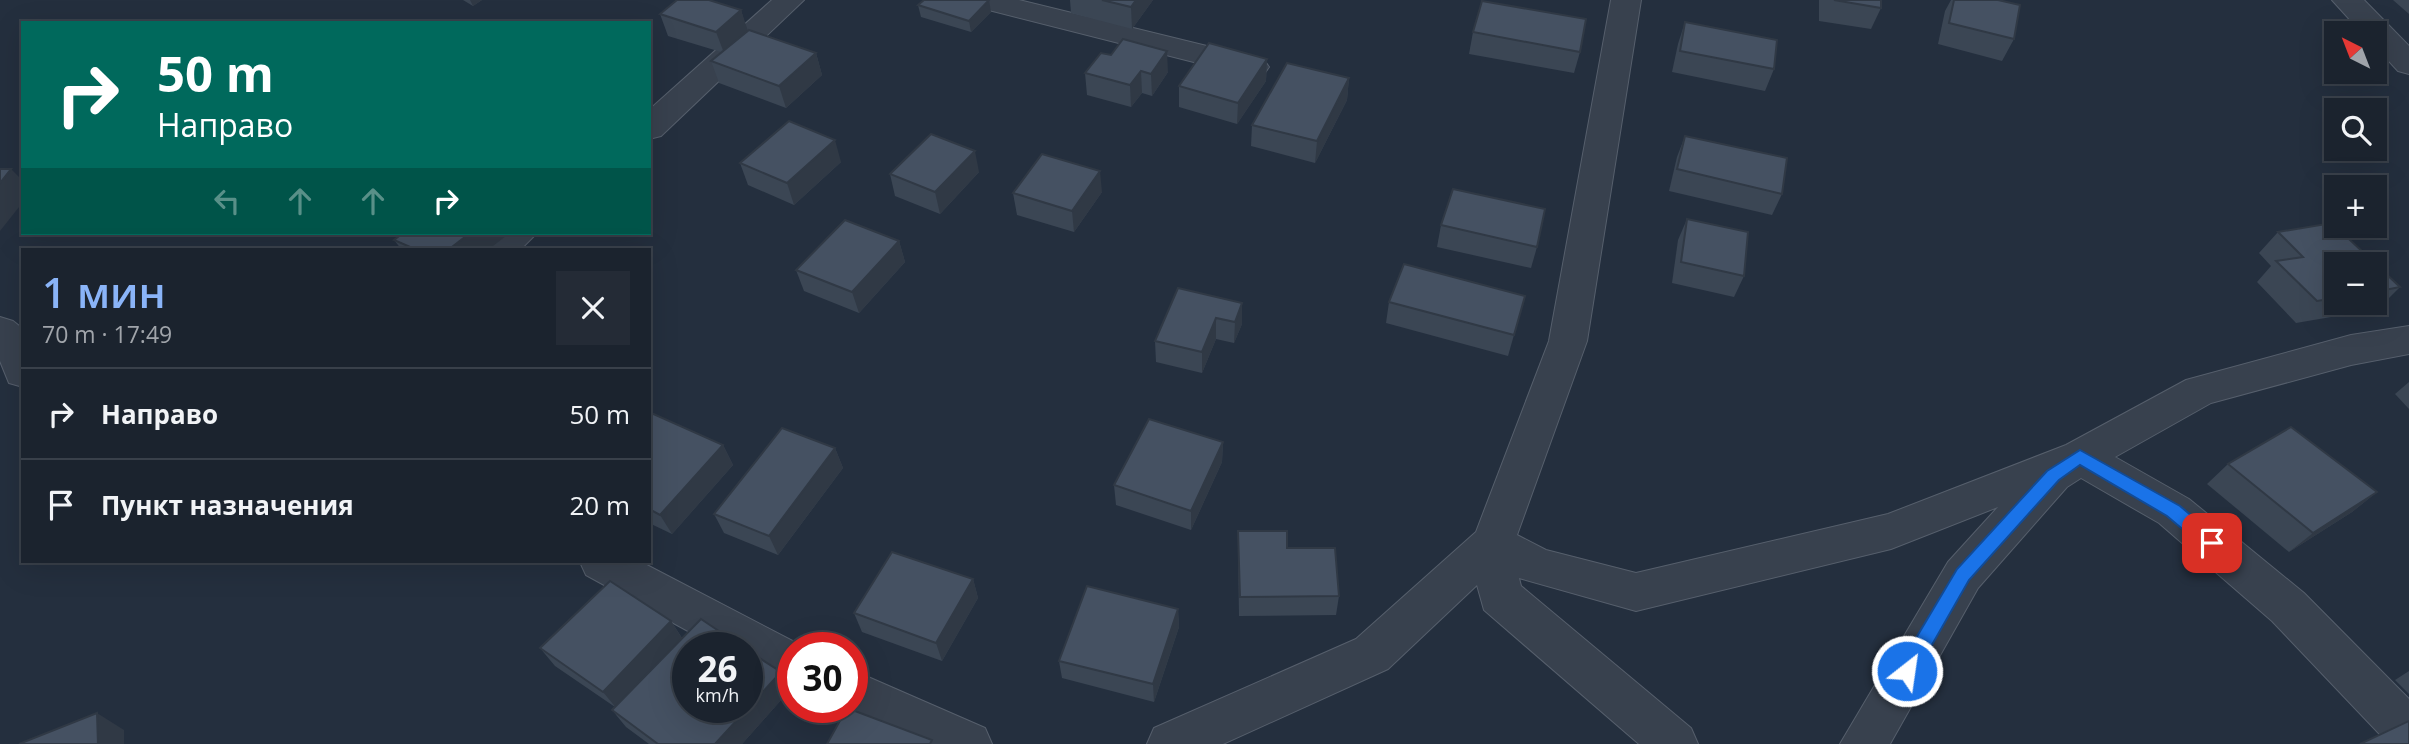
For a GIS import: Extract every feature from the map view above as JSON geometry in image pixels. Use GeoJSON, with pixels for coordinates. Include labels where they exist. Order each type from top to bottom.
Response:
{"type":"FeatureCollection","features":[{"type":"Feature","properties":{"kind":"street"},"geometry":{"type":"LineString","coordinates":[[651,126],[789,0]]}},
{"type":"Feature","properties":{"kind":"street"},"geometry":{"type":"LineString","coordinates":[[983,0],[1256,68]]}},
{"type":"Feature","properties":{"kind":"street"},"geometry":{"type":"LineString","coordinates":[[1171,744],[1373,654],[1493,543],[1568,341],[1626,0]]}},
{"type":"Feature","properties":{"kind":"street"},"geometry":{"type":"LineString","coordinates":[[2347,0],[2404,53]]}},
{"type":"Feature","properties":{"kind":"street"},"geometry":{"type":"LineString","coordinates":[[499,248],[516,235]]}},
{"type":"Feature","properties":{"kind":"street"},"geometry":{"type":"LineString","coordinates":[[0,331],[12,341],[21,366]]}},
{"type":"Feature","properties":{"kind":"street"},"geometry":{"type":"LineString","coordinates":[[1864,744],[1963,575],[2053,475],[2080,457],[2200,391],[2351,350],[2409,340]]}},
{"type":"Feature","properties":{"kind":"street"},"geometry":{"type":"LineString","coordinates":[[1493,543],[1537,566],[1636,592],[1891,531],[2080,457]]}},
{"type":"Feature","properties":{"kind":"street"},"geometry":{"type":"LineString","coordinates":[[2080,457],[2184,520],[2288,607],[2409,732]]}},
{"type":"Feature","properties":{"kind":"street"},"geometry":{"type":"LineString","coordinates":[[1493,543],[1500,596],[1674,744]]}},
{"type":"Feature","properties":{"kind":"street"},"geometry":{"type":"LineString","coordinates":[[603,563],[777,656]]}},
{"type":"Feature","properties":{"kind":"street"},"geometry":{"type":"LineString","coordinates":[[868,698],[968,744]]}},
{"type":"Feature","properties":{"kind":"building"},"geometry":{"type":"Polygon","coordinates":[[[677,0],[709,0],[741,10],[716,32],[660,14],[677,0]]]}},
{"type":"Feature","properties":{"kind":"building"},"geometry":{"type":"Polygon","coordinates":[[[924,0],[989,0],[969,21],[918,5],[924,0]]]}},
{"type":"Feature","properties":{"kind":"building"},"geometry":{"type":"Polygon","coordinates":[[[1102,0],[1136,0],[1131,7],[1102,0]]]}},
{"type":"Feature","properties":{"kind":"building"},"geometry":{"type":"Polygon","coordinates":[[[1834,0],[1881,0],[1881,8],[1834,0]]]}},
{"type":"Feature","properties":{"kind":"building"},"geometry":{"type":"Polygon","coordinates":[[[1954,0],[1998,0],[2020,5],[2014,39],[1949,23],[1954,0]]]}},
{"type":"Feature","properties":{"kind":"building"},"geometry":{"type":"Polygon","coordinates":[[[1482,1],[1586,19],[1580,52],[1473,32],[1482,1]]]}},
{"type":"Feature","properties":{"kind":"building"},"geometry":{"type":"Polygon","coordinates":[[[1685,22],[1777,40],[1774,69],[1680,51],[1685,22]]]}},
{"type":"Feature","properties":{"kind":"building"},"geometry":{"type":"Polygon","coordinates":[[[749,30],[816,53],[779,86],[711,61],[749,30]]]}},
{"type":"Feature","properties":{"kind":"building"},"geometry":{"type":"Polygon","coordinates":[[[1123,39],[1167,51],[1151,74],[1141,71],[1130,85],[1085,73],[1101,53],[1111,55],[1123,39]]]}},
{"type":"Feature","properties":{"kind":"building"},"geometry":{"type":"Polygon","coordinates":[[[1209,43],[1267,59],[1238,103],[1179,86],[1209,43]]]}},
{"type":"Feature","properties":{"kind":"building"},"geometry":{"type":"Polygon","coordinates":[[[1287,63],[1349,78],[1317,141],[1252,125],[1287,63]]]}},
{"type":"Feature","properties":{"kind":"building"},"geometry":{"type":"Polygon","coordinates":[[[789,121],[835,140],[787,183],[740,163],[789,121]]]}},
{"type":"Feature","properties":{"kind":"building"},"geometry":{"type":"Polygon","coordinates":[[[931,134],[975,151],[935,192],[890,174],[931,134]]]}},
{"type":"Feature","properties":{"kind":"building"},"geometry":{"type":"Polygon","coordinates":[[[1685,136],[1787,158],[1782,194],[1677,169],[1685,136]]]}},
{"type":"Feature","properties":{"kind":"building"},"geometry":{"type":"Polygon","coordinates":[[[1042,154],[1100,171],[1072,211],[1013,193],[1042,154]]]}},
{"type":"Feature","properties":{"kind":"building"},"geometry":{"type":"Polygon","coordinates":[[[0,169],[11,169],[0,183],[0,169]]]}},
{"type":"Feature","properties":{"kind":"building"},"geometry":{"type":"Polygon","coordinates":[[[1453,189],[1545,209],[1537,247],[1441,225],[1453,189]]]}},
{"type":"Feature","properties":{"kind":"building"},"geometry":{"type":"Polygon","coordinates":[[[1687,219],[1748,232],[1744,276],[1681,262],[1687,219]]]}},
{"type":"Feature","properties":{"kind":"building"},"geometry":{"type":"Polygon","coordinates":[[[845,220],[899,241],[852,292],[796,270],[845,220]]]}},
{"type":"Feature","properties":{"kind":"building"},"geometry":{"type":"Polygon","coordinates":[[[2324,224],[2324,238],[2348,238],[2363,252],[2324,252],[2324,300],[2317,301],[2276,261],[2303,257],[2278,232],[2324,224]]]}},
{"type":"Feature","properties":{"kind":"building"},"geometry":{"type":"Polygon","coordinates":[[[400,235],[467,235],[451,248],[412,248],[394,240],[400,235]]]}},
{"type":"Feature","properties":{"kind":"building"},"geometry":{"type":"Polygon","coordinates":[[[1404,264],[1525,296],[1514,335],[1389,302],[1404,264]]]}},
{"type":"Feature","properties":{"kind":"building"},"geometry":{"type":"Polygon","coordinates":[[[2387,275],[2400,287],[2387,290],[2387,275]]]}},
{"type":"Feature","properties":{"kind":"building"},"geometry":{"type":"Polygon","coordinates":[[[1178,288],[1242,303],[1235,322],[1216,318],[1202,352],[1155,341],[1178,288]]]}},
{"type":"Feature","properties":{"kind":"building"},"geometry":{"type":"Polygon","coordinates":[[[651,413],[723,445],[660,515],[651,510],[651,413]]]}},
{"type":"Feature","properties":{"kind":"building"},"geometry":{"type":"Polygon","coordinates":[[[1149,419],[1223,442],[1191,511],[1114,485],[1149,419]]]}},
{"type":"Feature","properties":{"kind":"building"},"geometry":{"type":"Polygon","coordinates":[[[2291,427],[2377,492],[2313,533],[2228,464],[2291,427]]]}},
{"type":"Feature","properties":{"kind":"building"},"geometry":{"type":"Polygon","coordinates":[[[782,428],[835,448],[769,536],[714,514],[782,428]]]}},
{"type":"Feature","properties":{"kind":"building"},"geometry":{"type":"Polygon","coordinates":[[[1238,531],[1287,531],[1287,548],[1335,548],[1339,596],[1240,597],[1238,531]]]}},
{"type":"Feature","properties":{"kind":"building"},"geometry":{"type":"Polygon","coordinates":[[[892,552],[973,579],[936,643],[854,613],[892,552]]]}},
{"type":"Feature","properties":{"kind":"building"},"geometry":{"type":"Polygon","coordinates":[[[610,581],[671,621],[603,692],[540,648],[610,581]]]}},
{"type":"Feature","properties":{"kind":"building"},"geometry":{"type":"Polygon","coordinates":[[[1087,586],[1178,609],[1153,684],[1059,661],[1087,586]]]}},
{"type":"Feature","properties":{"kind":"building"},"geometry":{"type":"Polygon","coordinates":[[[701,619],[720,632],[688,632],[701,619]]]}},
{"type":"Feature","properties":{"kind":"building"},"geometry":{"type":"Polygon","coordinates":[[[672,649],[672,723],[734,723],[715,744],[658,744],[612,710],[672,649]]]}},
{"type":"Feature","properties":{"kind":"building"},"geometry":{"type":"Polygon","coordinates":[[[763,660],[777,669],[777,676],[763,692],[763,660]]]}},
{"type":"Feature","properties":{"kind":"building"},"geometry":{"type":"Polygon","coordinates":[[[97,713],[98,744],[19,744],[97,713]]]}},
{"type":"Feature","properties":{"kind":"building"},"geometry":{"type":"Polygon","coordinates":[[[868,716],[932,740],[930,744],[827,744],[839,723],[868,723],[868,716]]]}},
{"type":"Feature","properties":{"kind":"building"},"geometry":{"type":"Polygon","coordinates":[[[2409,721],[2409,744],[2360,744],[2409,721]]]}},
{"type":"Feature","properties":{"kind":"route"},"geometry":{"type":"LineString","coordinates":[[1907,671],[1963,575],[2053,475],[2080,457],[2174,511],[2212,543]]}}]}
